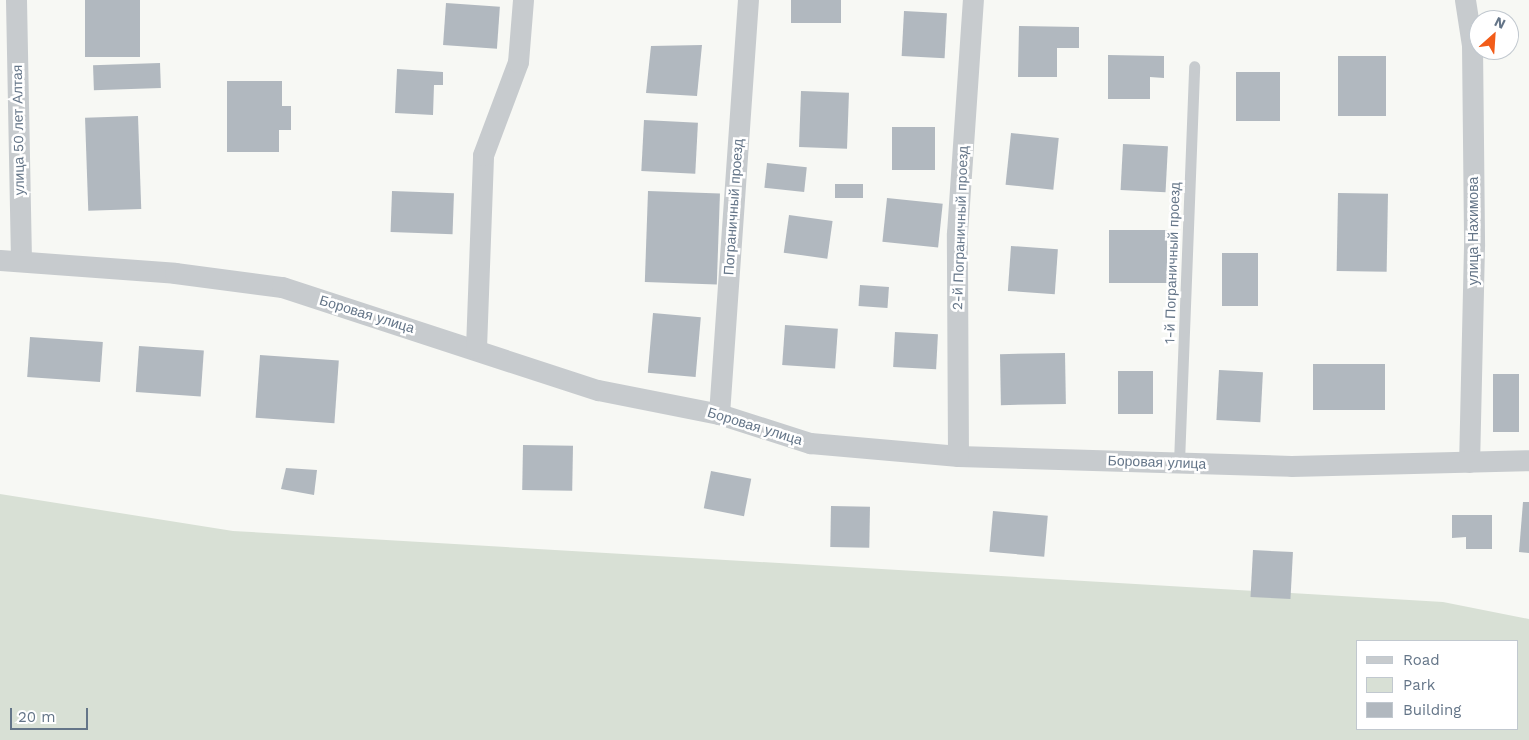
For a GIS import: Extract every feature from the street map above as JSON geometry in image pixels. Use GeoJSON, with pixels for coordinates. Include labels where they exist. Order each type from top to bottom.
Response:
{"type":"FeatureCollection","features":[{"type":"Feature","properties":{"kind":"street","name":"улица 50 лет Алтая"},"geometry":{"type":"LineString","coordinates":[[16,0],[21,260]]}},
{"type":"Feature","properties":{"kind":"street"},"geometry":{"type":"LineString","coordinates":[[476,348],[483,155],[518,62],[523,0]]}},
{"type":"Feature","properties":{"kind":"street","name":"Пограничный проезд"},"geometry":{"type":"LineString","coordinates":[[719,414],[748,0]]}},
{"type":"Feature","properties":{"kind":"street","name":"2-й Пограничный проезд"},"geometry":{"type":"LineString","coordinates":[[958,456],[957,233],[974,0]]}},
{"type":"Feature","properties":{"kind":"street","name":"улица Нахимова"},"geometry":{"type":"LineString","coordinates":[[1465,0],[1472,46],[1474,246],[1469,462]]}},
{"type":"Feature","properties":{"kind":"street","name":"Боровая улица"},"geometry":{"type":"LineString","coordinates":[[0,260],[21,260],[175,273],[282,287],[476,348],[598,390],[719,414],[810,443],[958,456],[1291,466],[1529,460]]}},
{"type":"Feature","properties":{"kind":"lane","name":"1-й Пограничный проезд"},"geometry":{"type":"LineString","coordinates":[[1179,462],[1194,66]]}},
{"type":"Feature","properties":{"kind":"green space"},"geometry":{"type":"Polygon","coordinates":[[[0,494],[233,531],[1443,602],[1529,619],[1529,740],[0,740],[0,494]]]}},
{"type":"Feature","properties":{"kind":"building"},"geometry":{"type":"Polygon","coordinates":[[[85,0],[140,0],[140,57],[85,57],[85,0]]]}},
{"type":"Feature","properties":{"kind":"building"},"geometry":{"type":"Polygon","coordinates":[[[791,0],[841,0],[841,23],[791,23],[791,0]]]}},
{"type":"Feature","properties":{"kind":"building"},"geometry":{"type":"Polygon","coordinates":[[[446,3],[500,7],[497,49],[443,45],[446,3]]]}},
{"type":"Feature","properties":{"kind":"building"},"geometry":{"type":"Polygon","coordinates":[[[904,11],[947,13],[945,58],[902,56],[904,11]]]}},
{"type":"Feature","properties":{"kind":"building"},"geometry":{"type":"Polygon","coordinates":[[[1019,26],[1079,27],[1079,48],[1057,48],[1057,77],[1018,77],[1019,26]]]}},
{"type":"Feature","properties":{"kind":"building"},"geometry":{"type":"Polygon","coordinates":[[[702,45],[697,96],[646,93],[651,46],[702,45]]]}},
{"type":"Feature","properties":{"kind":"building"},"geometry":{"type":"Polygon","coordinates":[[[1108,55],[1164,56],[1164,78],[1150,77],[1150,99],[1108,99],[1108,55]]]}},
{"type":"Feature","properties":{"kind":"building"},"geometry":{"type":"Polygon","coordinates":[[[1338,56],[1386,56],[1386,116],[1338,116],[1338,56]]]}},
{"type":"Feature","properties":{"kind":"building"},"geometry":{"type":"Polygon","coordinates":[[[160,63],[161,88],[94,90],[93,65],[160,63]]]}},
{"type":"Feature","properties":{"kind":"building"},"geometry":{"type":"Polygon","coordinates":[[[397,69],[443,72],[443,85],[434,85],[433,115],[395,113],[397,69]]]}},
{"type":"Feature","properties":{"kind":"building"},"geometry":{"type":"Polygon","coordinates":[[[1236,72],[1280,72],[1280,121],[1236,121],[1236,72]]]}},
{"type":"Feature","properties":{"kind":"building"},"geometry":{"type":"Polygon","coordinates":[[[227,81],[282,81],[282,106],[291,106],[291,130],[279,130],[279,152],[227,152],[227,81]]]}},
{"type":"Feature","properties":{"kind":"building"},"geometry":{"type":"Polygon","coordinates":[[[801,91],[849,93],[847,149],[799,147],[801,91]]]}},
{"type":"Feature","properties":{"kind":"building"},"geometry":{"type":"Polygon","coordinates":[[[138,116],[141,209],[88,211],[85,118],[138,116]]]}},
{"type":"Feature","properties":{"kind":"building"},"geometry":{"type":"Polygon","coordinates":[[[644,120],[698,123],[695,174],[641,171],[644,120]]]}},
{"type":"Feature","properties":{"kind":"building"},"geometry":{"type":"Polygon","coordinates":[[[892,127],[935,127],[935,170],[892,170],[892,127]]]}},
{"type":"Feature","properties":{"kind":"building"},"geometry":{"type":"Polygon","coordinates":[[[1011,133],[1059,138],[1053,190],[1006,185],[1011,133]]]}},
{"type":"Feature","properties":{"kind":"building"},"geometry":{"type":"Polygon","coordinates":[[[1123,144],[1168,146],[1166,192],[1121,190],[1123,144]]]}},
{"type":"Feature","properties":{"kind":"building"},"geometry":{"type":"Polygon","coordinates":[[[767,163],[807,167],[804,192],[764,188],[767,163]]]}},
{"type":"Feature","properties":{"kind":"building"},"geometry":{"type":"Polygon","coordinates":[[[835,184],[863,184],[863,198],[835,198],[835,184]]]}},
{"type":"Feature","properties":{"kind":"building"},"geometry":{"type":"Polygon","coordinates":[[[392,191],[454,193],[453,234],[391,232],[392,191]]]}},
{"type":"Feature","properties":{"kind":"building"},"geometry":{"type":"Polygon","coordinates":[[[648,191],[720,194],[717,284],[645,282],[648,191]]]}},
{"type":"Feature","properties":{"kind":"building"},"geometry":{"type":"Polygon","coordinates":[[[1338,193],[1388,194],[1387,272],[1337,271],[1338,193]]]}},
{"type":"Feature","properties":{"kind":"building"},"geometry":{"type":"Polygon","coordinates":[[[887,198],[943,204],[938,248],[882,242],[887,198]]]}},
{"type":"Feature","properties":{"kind":"building"},"geometry":{"type":"Polygon","coordinates":[[[789,215],[833,221],[827,259],[784,253],[789,215]]]}},
{"type":"Feature","properties":{"kind":"building"},"geometry":{"type":"Polygon","coordinates":[[[1109,230],[1167,230],[1167,283],[1109,283],[1109,230]]]}},
{"type":"Feature","properties":{"kind":"building"},"geometry":{"type":"Polygon","coordinates":[[[1011,246],[1058,249],[1055,294],[1008,291],[1011,246]]]}},
{"type":"Feature","properties":{"kind":"building"},"geometry":{"type":"Polygon","coordinates":[[[1222,253],[1258,253],[1258,306],[1222,306],[1222,253]]]}},
{"type":"Feature","properties":{"kind":"building"},"geometry":{"type":"Polygon","coordinates":[[[860,285],[889,287],[887,308],[859,306],[860,285]]]}},
{"type":"Feature","properties":{"kind":"building"},"geometry":{"type":"Polygon","coordinates":[[[653,313],[701,317],[696,377],[648,373],[653,313]]]}},
{"type":"Feature","properties":{"kind":"building"},"geometry":{"type":"Polygon","coordinates":[[[785,325],[838,329],[835,369],[782,365],[785,325]]]}},
{"type":"Feature","properties":{"kind":"building"},"geometry":{"type":"Polygon","coordinates":[[[895,332],[938,334],[936,369],[893,367],[895,332]]]}},
{"type":"Feature","properties":{"kind":"building"},"geometry":{"type":"Polygon","coordinates":[[[30,337],[103,342],[100,382],[27,377],[30,337]]]}},
{"type":"Feature","properties":{"kind":"building"},"geometry":{"type":"Polygon","coordinates":[[[139,346],[204,351],[201,396],[136,392],[139,346]]]}},
{"type":"Feature","properties":{"kind":"building"},"geometry":{"type":"Polygon","coordinates":[[[1065,353],[1066,404],[1001,405],[1000,354],[1065,353]]]}},
{"type":"Feature","properties":{"kind":"building"},"geometry":{"type":"Polygon","coordinates":[[[260,355],[339,361],[334,423],[256,418],[260,355]]]}},
{"type":"Feature","properties":{"kind":"building"},"geometry":{"type":"Polygon","coordinates":[[[1313,364],[1385,364],[1385,410],[1313,410],[1313,364]]]}},
{"type":"Feature","properties":{"kind":"building"},"geometry":{"type":"Polygon","coordinates":[[[1219,370],[1263,372],[1260,422],[1216,420],[1219,370]]]}},
{"type":"Feature","properties":{"kind":"building"},"geometry":{"type":"Polygon","coordinates":[[[1118,371],[1153,371],[1153,414],[1118,414],[1118,371]]]}},
{"type":"Feature","properties":{"kind":"building"},"geometry":{"type":"Polygon","coordinates":[[[1493,374],[1519,374],[1519,432],[1493,432],[1493,374]]]}},
{"type":"Feature","properties":{"kind":"building"},"geometry":{"type":"Polygon","coordinates":[[[523,445],[573,446],[572,491],[522,490],[523,445]]]}},
{"type":"Feature","properties":{"kind":"building"},"geometry":{"type":"Polygon","coordinates":[[[286,468],[317,470],[314,495],[281,489],[286,468]]]}},
{"type":"Feature","properties":{"kind":"building"},"geometry":{"type":"Polygon","coordinates":[[[711,471],[751,479],[744,516],[704,508],[711,471]]]}},
{"type":"Feature","properties":{"kind":"building"},"geometry":{"type":"Polygon","coordinates":[[[1523,502],[1529,502],[1529,553],[1519,552],[1523,502]]]}},
{"type":"Feature","properties":{"kind":"building"},"geometry":{"type":"Polygon","coordinates":[[[831,506],[870,507],[869,548],[830,547],[831,506]]]}},
{"type":"Feature","properties":{"kind":"building"},"geometry":{"type":"Polygon","coordinates":[[[993,511],[1048,516],[1044,557],[989,552],[993,511]]]}},
{"type":"Feature","properties":{"kind":"building"},"geometry":{"type":"Polygon","coordinates":[[[1452,515],[1492,515],[1492,549],[1466,549],[1466,537],[1452,538],[1452,515]]]}},
{"type":"Feature","properties":{"kind":"building"},"geometry":{"type":"Polygon","coordinates":[[[1253,550],[1293,552],[1290,599],[1251,597],[1253,550]]]}}]}
